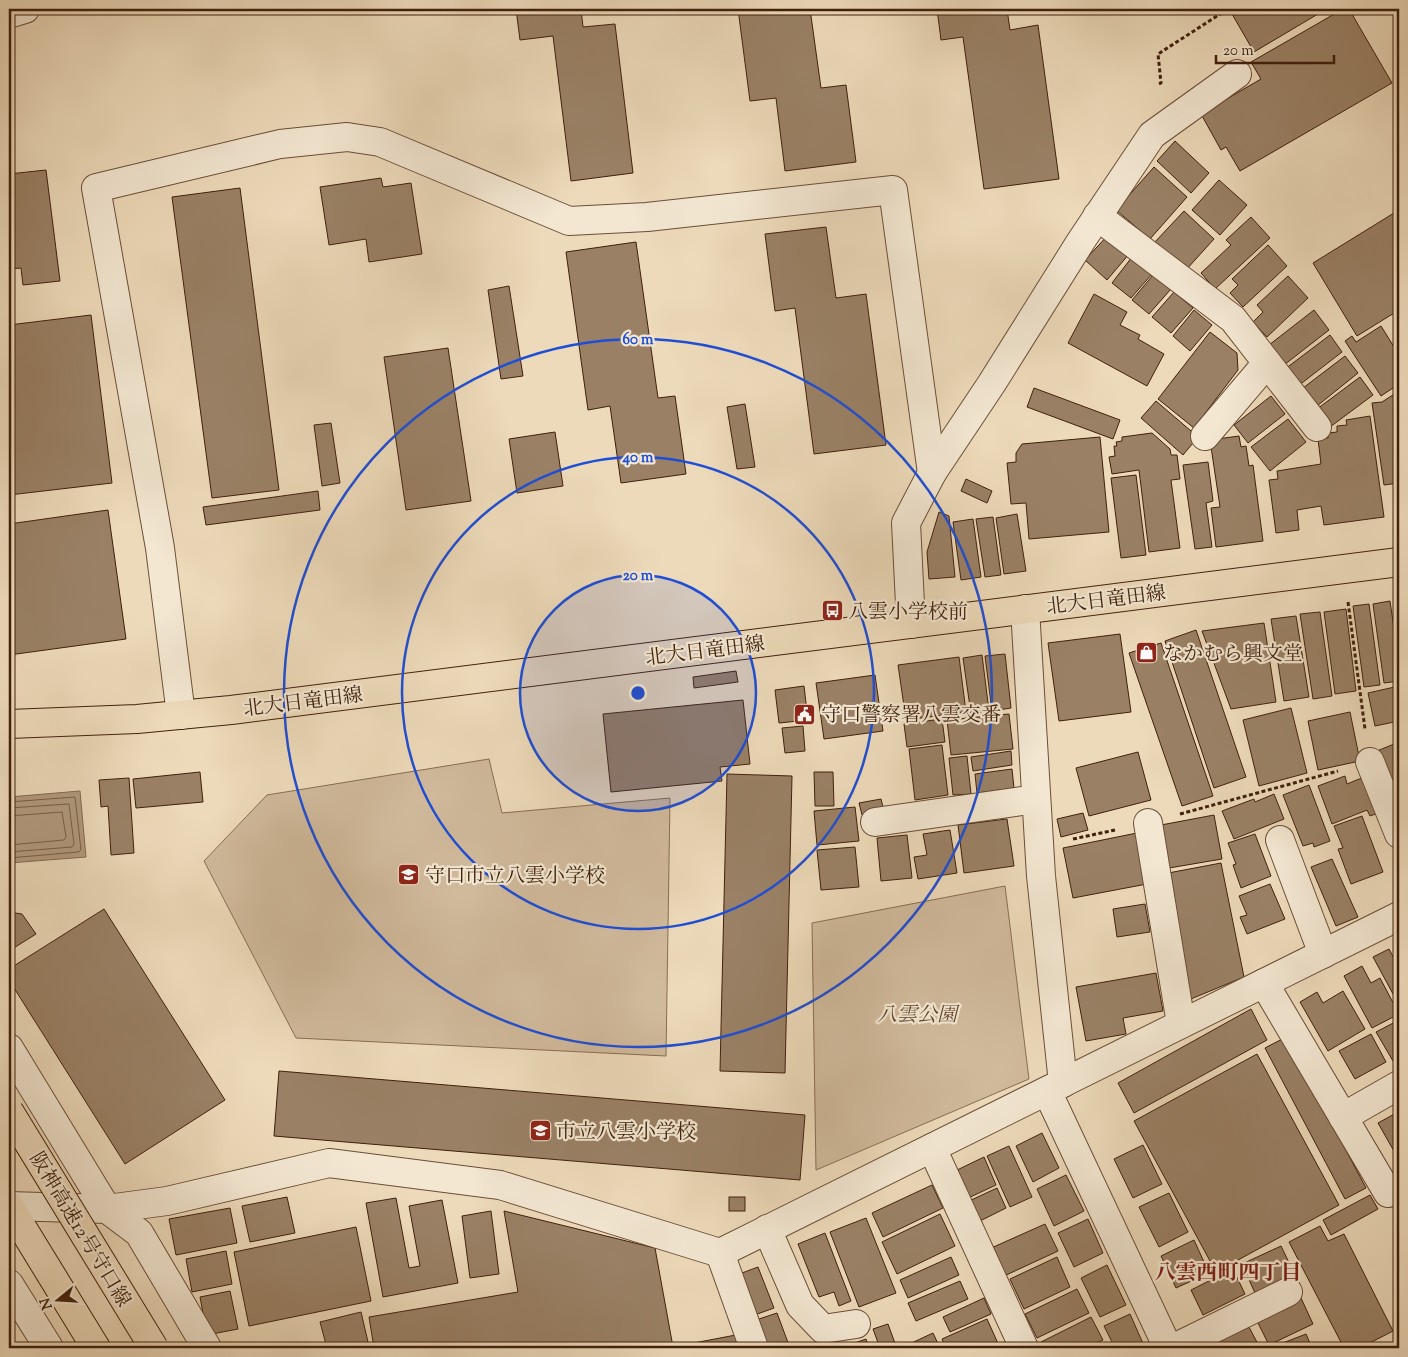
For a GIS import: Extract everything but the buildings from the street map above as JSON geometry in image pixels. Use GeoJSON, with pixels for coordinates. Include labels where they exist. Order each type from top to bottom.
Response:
{"type":"FeatureCollection","features":[{"type":"Feature","properties":{"kind":"main road","name":"北大日竜田線"},"geometry":{"type":"LineString","coordinates":[[9,724],[137,719],[181,715],[1399,562]]}},
{"type":"Feature","properties":{"kind":"main road","name":"阪神高速12号守口線"},"geometry":{"type":"LineString","coordinates":[[9,1111],[154,1348]]}},
{"type":"Feature","properties":{"kind":"main road"},"geometry":{"type":"LineString","coordinates":[[9,1206],[96,1348]]}},
{"type":"Feature","properties":{"kind":"street"},"geometry":{"type":"LineString","coordinates":[[9,14],[25,9]]}},
{"type":"Feature","properties":{"kind":"street"},"geometry":{"type":"LineString","coordinates":[[911,624],[906,523],[932,473],[992,383],[1097,216],[1152,135],[1237,74]]}},
{"type":"Feature","properties":{"kind":"street"},"geometry":{"type":"LineString","coordinates":[[181,715],[160,548],[96,188],[280,144],[348,138],[380,142],[568,221],[647,217],[893,190],[932,473]]}},
{"type":"Feature","properties":{"kind":"street"},"geometry":{"type":"LineString","coordinates":[[1097,216],[1233,319],[1317,426]]}},
{"type":"Feature","properties":{"kind":"street"},"geometry":{"type":"LineString","coordinates":[[1205,436],[1267,363]]}},
{"type":"Feature","properties":{"kind":"street"},"geometry":{"type":"LineString","coordinates":[[1025,610],[1055,1087],[1168,1348]]}},
{"type":"Feature","properties":{"kind":"street"},"geometry":{"type":"LineString","coordinates":[[1370,762],[1399,834]]}},
{"type":"Feature","properties":{"kind":"street"},"geometry":{"type":"LineString","coordinates":[[875,822],[1036,798]]}},
{"type":"Feature","properties":{"kind":"street"},"geometry":{"type":"LineString","coordinates":[[1148,823],[1181,1024]]}},
{"type":"Feature","properties":{"kind":"street"},"geometry":{"type":"LineString","coordinates":[[1280,840],[1323,954]]}},
{"type":"Feature","properties":{"kind":"street"},"geometry":{"type":"LineString","coordinates":[[9,1206],[107,1209],[167,1200],[329,1163],[500,1186],[720,1252],[1399,916]]}},
{"type":"Feature","properties":{"kind":"street"},"geometry":{"type":"LineString","coordinates":[[1264,983],[1388,1193],[1399,1187]]}},
{"type":"Feature","properties":{"kind":"street"},"geometry":{"type":"LineString","coordinates":[[9,1048],[107,1209],[139,1233],[207,1348]]}},
{"type":"Feature","properties":{"kind":"street"},"geometry":{"type":"LineString","coordinates":[[1343,1117],[1399,1085]]}},
{"type":"Feature","properties":{"kind":"street"},"geometry":{"type":"LineString","coordinates":[[932,1148],[1024,1348]]}},
{"type":"Feature","properties":{"kind":"street"},"geometry":{"type":"LineString","coordinates":[[767,1229],[800,1305],[823,1329],[856,1324]]}},
{"type":"Feature","properties":{"kind":"street"},"geometry":{"type":"LineString","coordinates":[[720,1252],[754,1348]]}},
{"type":"Feature","properties":{"kind":"street"},"geometry":{"type":"LineString","coordinates":[[9,1284],[48,1348]]}},
{"type":"Feature","properties":{"kind":"street"},"geometry":{"type":"LineString","coordinates":[[1174,1348],[1288,1292]]}},
{"type":"Feature","properties":{"kind":"path"},"geometry":{"type":"LineString","coordinates":[[1039,846],[1148,823],[1370,762],[1344,569]]}},
{"type":"Feature","properties":{"kind":"green space"},"geometry":{"type":"Polygon","coordinates":[[[489,759],[502,813],[670,798],[666,1056],[296,1038],[204,861],[267,795],[489,759]]]}},
{"type":"Feature","properties":{"kind":"green space","name":"八雲公園"},"geometry":{"type":"Polygon","coordinates":[[[1005,886],[1029,1079],[816,1170],[812,923],[1005,886]]]}},
{"type":"Feature","properties":{"kind":"water"},"geometry":{"type":"Polygon","coordinates":[[[80,791],[86,857],[9,863],[9,797],[80,791]]]}},
{"type":"Feature","properties":{"kind":"place","name":"八雲小学校前"},"geometry":{"type":"Point","coordinates":[832,611]}},
{"type":"Feature","properties":{"kind":"place","name":"なかむら興文堂"},"geometry":{"type":"Point","coordinates":[1147,653]}},
{"type":"Feature","properties":{"kind":"place","name":"守口警察署八雲交番"},"geometry":{"type":"Point","coordinates":[805,714]}},
{"type":"Feature","properties":{"kind":"place","name":"守口市立八雲小学校"},"geometry":{"type":"Point","coordinates":[409,875]}},
{"type":"Feature","properties":{"kind":"place","name":"市立八雲小学校"},"geometry":{"type":"Point","coordinates":[540,1131]}},
{"type":"Feature","properties":{"kind":"district","name":"八雲西町四丁目"},"geometry":{"type":"Point","coordinates":[1228,1272]}}]}
